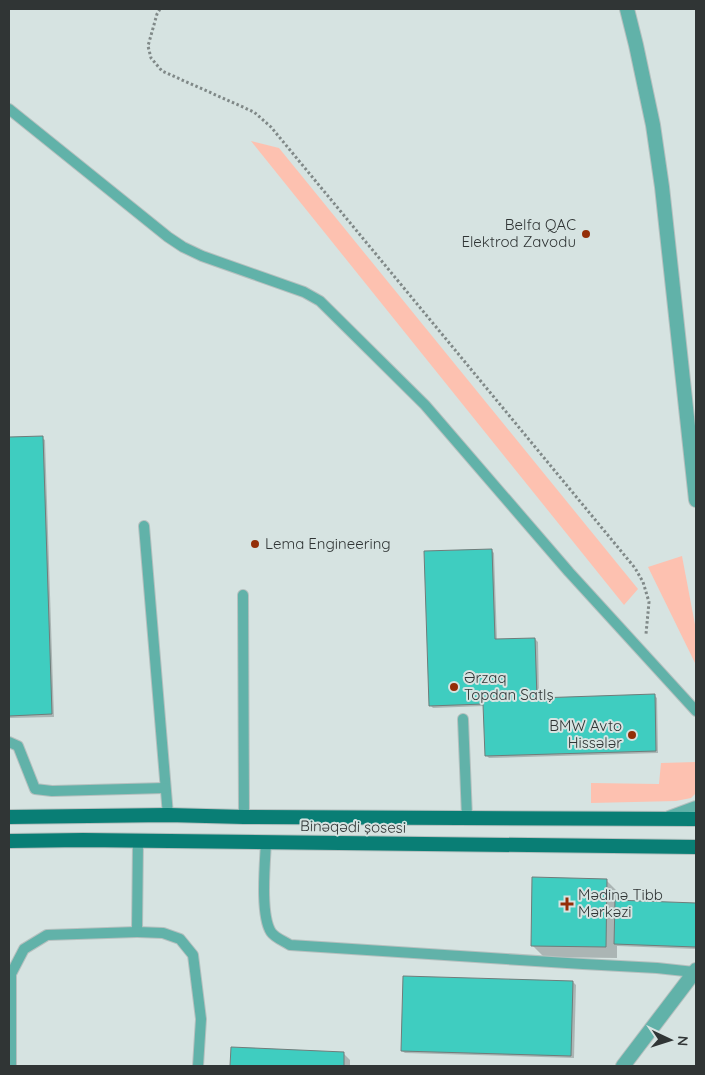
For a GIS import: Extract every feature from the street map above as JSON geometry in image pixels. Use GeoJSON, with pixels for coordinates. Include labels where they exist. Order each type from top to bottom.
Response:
{"type":"FeatureCollection","features":[{"type":"Feature","properties":{"kind":"main road","name":"Binəqədi şosesi"},"geometry":{"type":"LineString","coordinates":[[9,817],[168,815],[696,819]]}},
{"type":"Feature","properties":{"kind":"main road","name":"Binəqədi şosesi"},"geometry":{"type":"LineString","coordinates":[[9,842],[138,840],[696,847]]}},
{"type":"Feature","properties":{"kind":"street"},"geometry":{"type":"LineString","coordinates":[[627,9],[653,125],[660,169],[696,500]]}},
{"type":"Feature","properties":{"kind":"street"},"geometry":{"type":"LineString","coordinates":[[668,819],[696,808]]}},
{"type":"Feature","properties":{"kind":"street"},"geometry":{"type":"LineString","coordinates":[[623,1066],[695,971]]}},
{"type":"Feature","properties":{"kind":"lane"},"geometry":{"type":"LineString","coordinates":[[9,109],[183,247],[202,256],[304,292],[320,301],[425,405],[569,572],[696,712]]}},
{"type":"Feature","properties":{"kind":"lane"},"geometry":{"type":"LineString","coordinates":[[144,526],[168,815]]}},
{"type":"Feature","properties":{"kind":"lane"},"geometry":{"type":"LineString","coordinates":[[243,595],[244,817]]}},
{"type":"Feature","properties":{"kind":"lane"},"geometry":{"type":"LineString","coordinates":[[463,719],[467,817]]}},
{"type":"Feature","properties":{"kind":"lane"},"geometry":{"type":"LineString","coordinates":[[9,742],[18,746],[35,789],[52,791],[165,788]]}},
{"type":"Feature","properties":{"kind":"lane"},"geometry":{"type":"LineString","coordinates":[[137,932],[138,840]]}},
{"type":"Feature","properties":{"kind":"lane"},"geometry":{"type":"LineString","coordinates":[[266,842],[265,913],[270,931],[290,945],[695,971]]}},
{"type":"Feature","properties":{"kind":"lane"},"geometry":{"type":"LineString","coordinates":[[11,1066],[11,974],[24,949],[47,935],[137,932],[163,933],[180,940],[193,955],[201,1019],[198,1066]]}},
{"type":"Feature","properties":{"kind":"path"},"geometry":{"type":"LineString","coordinates":[[160,9],[148,46],[151,58],[162,71],[254,112],[271,127],[635,568],[643,582],[649,602],[644,655]]}},
{"type":"Feature","properties":{"kind":"shaded area"},"geometry":{"type":"Polygon","coordinates":[[[251,141],[279,148],[638,589],[624,605],[251,141]]]}},
{"type":"Feature","properties":{"kind":"shaded area"},"geometry":{"type":"Polygon","coordinates":[[[682,556],[696,630],[696,665],[648,567],[682,556]]]}},
{"type":"Feature","properties":{"kind":"shaded area"},"geometry":{"type":"Polygon","coordinates":[[[696,762],[696,793],[691,798],[676,801],[591,803],[591,783],[659,784],[661,763],[696,762]]]}},
{"type":"Feature","properties":{"kind":"building"},"geometry":{"type":"Polygon","coordinates":[[[43,436],[52,714],[9,716],[9,437],[43,436]]]}},
{"type":"Feature","properties":{"kind":"building"},"geometry":{"type":"Polygon","coordinates":[[[492,549],[495,639],[535,638],[537,698],[655,694],[656,751],[485,756],[483,704],[429,706],[424,551],[492,549]]]}},
{"type":"Feature","properties":{"kind":"building"},"geometry":{"type":"Polygon","coordinates":[[[532,877],[607,879],[606,947],[531,946],[532,877]]]}},
{"type":"Feature","properties":{"kind":"building"},"geometry":{"type":"Polygon","coordinates":[[[615,900],[696,903],[696,947],[614,944],[615,900]]]}},
{"type":"Feature","properties":{"kind":"building"},"geometry":{"type":"Polygon","coordinates":[[[403,976],[573,981],[571,1056],[401,1051],[403,976]]]}},
{"type":"Feature","properties":{"kind":"building"},"geometry":{"type":"Polygon","coordinates":[[[231,1047],[344,1052],[344,1066],[230,1066],[231,1047]]]}},
{"type":"Feature","properties":{"kind":"place","name":"Belfa QAC Elektrod Zavodu"},"geometry":{"type":"Point","coordinates":[586,234]}},
{"type":"Feature","properties":{"kind":"place","name":"Lema Engineering"},"geometry":{"type":"Point","coordinates":[255,544]}},
{"type":"Feature","properties":{"kind":"place","name":"Ərzaq Topdan Satlş"},"geometry":{"type":"Point","coordinates":[454,687]}},
{"type":"Feature","properties":{"kind":"place","name":"BMW Avto Hissələr"},"geometry":{"type":"Point","coordinates":[632,735]}},
{"type":"Feature","properties":{"kind":"place","name":"Mədinə Tibb Mərkəzi"},"geometry":{"type":"Point","coordinates":[567,904]}}]}
